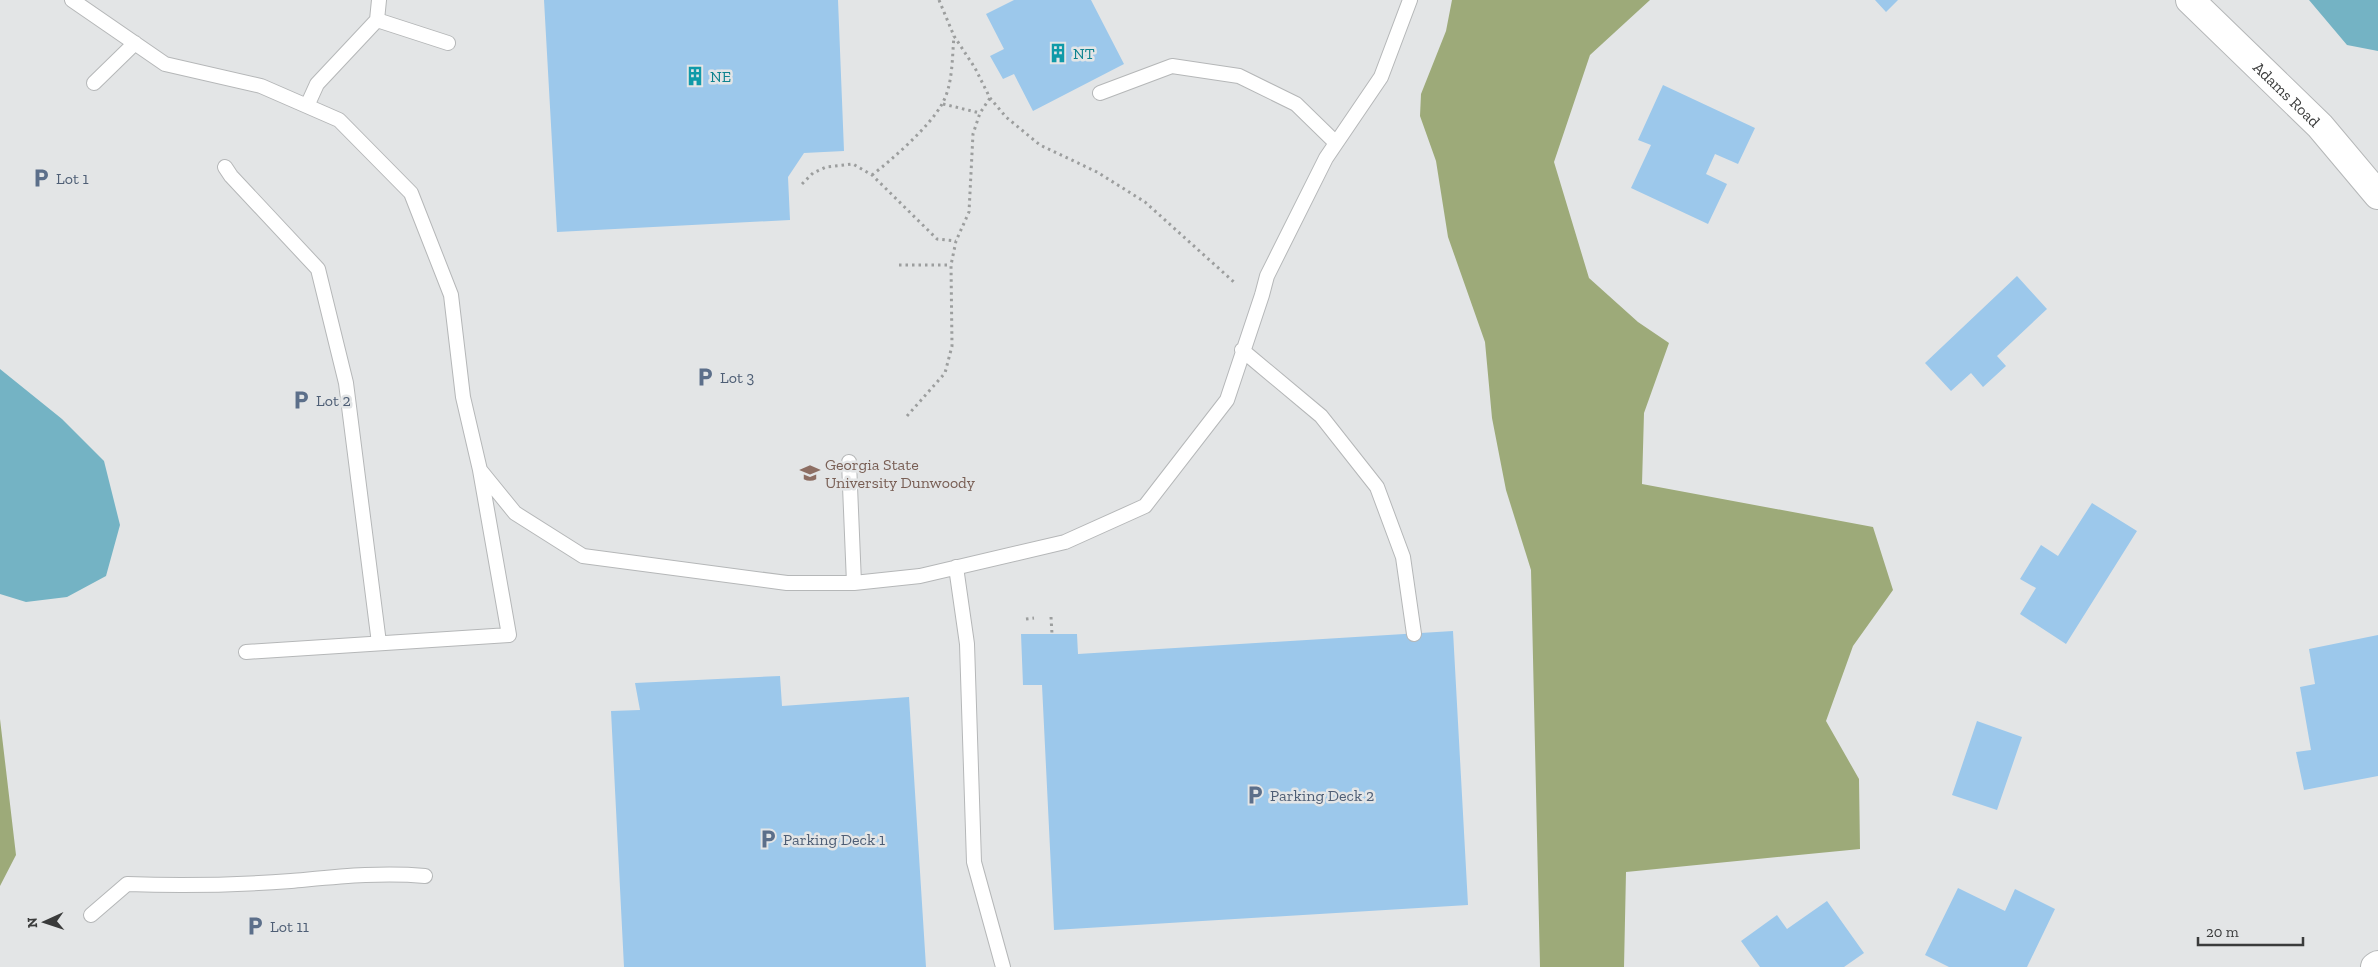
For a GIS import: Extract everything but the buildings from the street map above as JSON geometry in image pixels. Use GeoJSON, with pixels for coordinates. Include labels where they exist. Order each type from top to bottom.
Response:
{"type":"FeatureCollection","features":[{"type":"Feature","properties":{"kind":"street","name":"Adams Road"},"geometry":{"type":"LineString","coordinates":[[2190,0],[2320,126],[2378,195]]}},
{"type":"Feature","properties":{"kind":"lane"},"geometry":{"type":"LineString","coordinates":[[72,0],[165,64],[261,86],[339,120],[412,193],[450,295],[464,397],[480,470],[509,635],[246,652]]}},
{"type":"Feature","properties":{"kind":"lane"},"geometry":{"type":"LineString","coordinates":[[307,106],[317,84],[377,20],[379,0]]}},
{"type":"Feature","properties":{"kind":"lane"},"geometry":{"type":"LineString","coordinates":[[480,470],[515,513],[583,556],[787,582],[854,583],[920,576],[1065,542],[1145,506],[1226,400],[1262,295],[1266,276],[1326,158],[1381,77],[1410,0]]}},
{"type":"Feature","properties":{"kind":"lane"},"geometry":{"type":"LineString","coordinates":[[377,20],[448,44]]}},
{"type":"Feature","properties":{"kind":"lane"},"geometry":{"type":"LineString","coordinates":[[94,83],[135,43]]}},
{"type":"Feature","properties":{"kind":"lane"},"geometry":{"type":"LineString","coordinates":[[1100,93],[1140,76],[1172,66],[1239,76],[1296,104],[1336,143]]}},
{"type":"Feature","properties":{"kind":"lane"},"geometry":{"type":"LineString","coordinates":[[225,167],[231,176],[318,269],[346,382],[379,643]]}},
{"type":"Feature","properties":{"kind":"lane"},"geometry":{"type":"LineString","coordinates":[[1242,350],[1321,416],[1376,487],[1404,557],[1414,634]]}},
{"type":"Feature","properties":{"kind":"lane"},"geometry":{"type":"LineString","coordinates":[[849,462],[854,583]]}},
{"type":"Feature","properties":{"kind":"lane"},"geometry":{"type":"LineString","coordinates":[[956,567],[967,644],[974,862],[1003,967]]}},
{"type":"Feature","properties":{"kind":"lane"},"geometry":{"type":"LineString","coordinates":[[91,915],[127,884],[181,886],[290,881],[372,873],[424,876]]}},
{"type":"Feature","properties":{"kind":"path"},"geometry":{"type":"LineString","coordinates":[[939,0],[954,36],[975,68],[990,98],[1006,117],[1040,145],[1097,172],[1145,202],[1235,283]]}},
{"type":"Feature","properties":{"kind":"path"},"geometry":{"type":"LineString","coordinates":[[872,175],[914,138],[943,104],[950,79],[954,36]]}},
{"type":"Feature","properties":{"kind":"path"},"geometry":{"type":"LineString","coordinates":[[907,416],[945,373],[952,346],[951,265],[956,241],[969,212],[973,134],[980,113],[990,98]]}},
{"type":"Feature","properties":{"kind":"path"},"geometry":{"type":"LineString","coordinates":[[943,104],[980,113]]}},
{"type":"Feature","properties":{"kind":"path"},"geometry":{"type":"LineString","coordinates":[[802,184],[813,173],[826,167],[853,164],[872,175],[937,239],[956,241]]}},
{"type":"Feature","properties":{"kind":"path"},"geometry":{"type":"LineString","coordinates":[[899,265],[951,265]]}},
{"type":"Feature","properties":{"kind":"path"},"geometry":{"type":"LineString","coordinates":[[1050,617],[1052,634]]}},
{"type":"Feature","properties":{"kind":"path"},"geometry":{"type":"LineString","coordinates":[[1026,618],[1034,618]]}},
{"type":"Feature","properties":{"kind":"green space"},"geometry":{"type":"Polygon","coordinates":[[[1452,0],[1650,0],[1590,55],[1554,162],[1589,278],[1638,322],[1669,343],[1644,413],[1642,484],[1873,527],[1893,590],[1853,646],[1826,721],[1859,779],[1860,849],[1626,872],[1624,967],[1540,967],[1531,570],[1506,490],[1492,418],[1485,342],[1448,237],[1436,161],[1420,116],[1421,94],[1446,31],[1452,0]]]}},
{"type":"Feature","properties":{"kind":"green space"},"geometry":{"type":"Polygon","coordinates":[[[0,719],[16,855],[0,886],[0,719]]]}},
{"type":"Feature","properties":{"kind":"water"},"geometry":{"type":"Polygon","coordinates":[[[2309,0],[2378,0],[2378,51],[2347,45],[2309,0]]]}},
{"type":"Feature","properties":{"kind":"water"},"geometry":{"type":"Polygon","coordinates":[[[0,369],[62,419],[104,461],[120,525],[106,576],[67,597],[26,602],[0,594],[0,369]]]}},
{"type":"Feature","properties":{"kind":"place","name":"NT"},"geometry":{"type":"Point","coordinates":[1058,53]}},
{"type":"Feature","properties":{"kind":"place","name":"NE"},"geometry":{"type":"Point","coordinates":[695,76]}},
{"type":"Feature","properties":{"kind":"place","name":"Lot 1"},"geometry":{"type":"Point","coordinates":[41,178]}},
{"type":"Feature","properties":{"kind":"place","name":"Lot 3"},"geometry":{"type":"Point","coordinates":[705,377]}},
{"type":"Feature","properties":{"kind":"place","name":"Lot 2"},"geometry":{"type":"Point","coordinates":[301,400]}},
{"type":"Feature","properties":{"kind":"place","name":"Georgia State University Dunwoody"},"geometry":{"type":"Point","coordinates":[810,473]}},
{"type":"Feature","properties":{"kind":"place","name":"Parking Deck 2"},"geometry":{"type":"Point","coordinates":[1255,795]}},
{"type":"Feature","properties":{"kind":"place","name":"Parking Deck 1"},"geometry":{"type":"Point","coordinates":[768,839]}},
{"type":"Feature","properties":{"kind":"place","name":"Lot 11"},"geometry":{"type":"Point","coordinates":[255,926]}}]}
